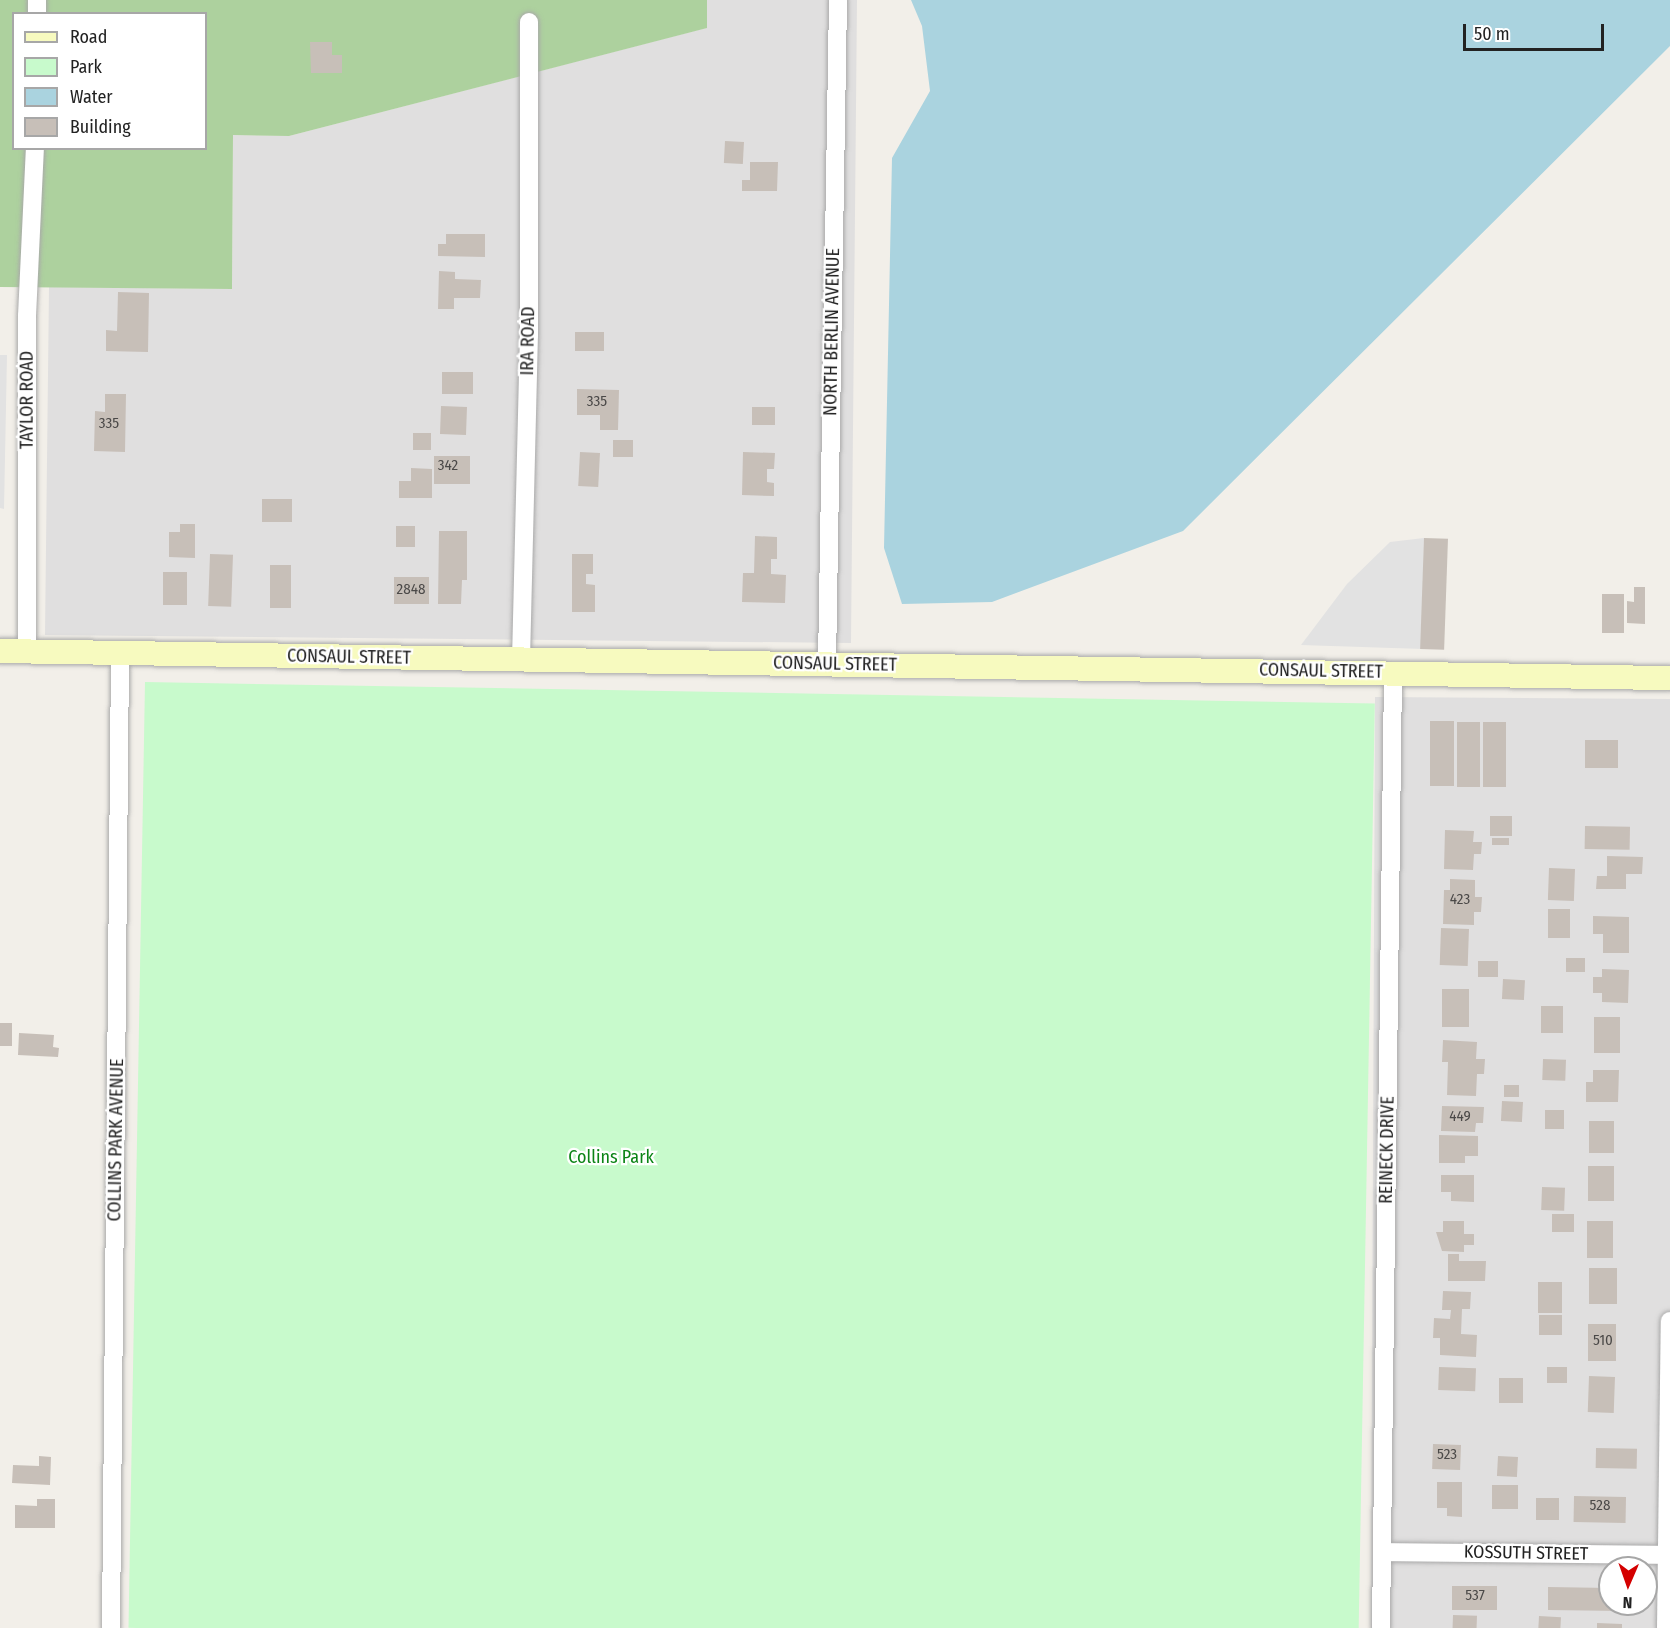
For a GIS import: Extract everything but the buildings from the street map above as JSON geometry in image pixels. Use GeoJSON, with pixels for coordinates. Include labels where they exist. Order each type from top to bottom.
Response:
{"type":"FeatureCollection","features":[{"type":"Feature","properties":{"kind":"street","name":"NORTH BERLIN AVENUE"},"geometry":{"type":"LineString","coordinates":[[827,664],[838,0]]}},
{"type":"Feature","properties":{"kind":"street","name":"IRA ROAD"},"geometry":{"type":"LineString","coordinates":[[521,660],[529,334],[529,22]]}},
{"type":"Feature","properties":{"kind":"street","name":"TAYLOR ROAD"},"geometry":{"type":"LineString","coordinates":[[27,651],[27,316],[35,150]]}},
{"type":"Feature","properties":{"kind":"street","name":"CONSAUL STREET"},"geometry":{"type":"LineString","coordinates":[[0,651],[1670,678]]}},
{"type":"Feature","properties":{"kind":"street","name":"COLLINS PARK AVENUE"},"geometry":{"type":"LineString","coordinates":[[111,1628],[120,653]]}},
{"type":"Feature","properties":{"kind":"street","name":"REINECK DRIVE"},"geometry":{"type":"LineString","coordinates":[[1381,1628],[1393,672]]}},
{"type":"Feature","properties":{"kind":"street"},"geometry":{"type":"LineString","coordinates":[[1666,1628],[1670,1321]]}},
{"type":"Feature","properties":{"kind":"street","name":"KOSSUTH STREET"},"geometry":{"type":"LineString","coordinates":[[1382,1552],[1668,1555]]}},
{"type":"Feature","properties":{"kind":"shaded area"},"geometry":{"type":"Polygon","coordinates":[[[707,0],[857,0],[851,643],[45,635],[49,287],[232,289],[233,135],[289,136],[706,28],[707,0]]]}},
{"type":"Feature","properties":{"kind":"shaded area"},"geometry":{"type":"Polygon","coordinates":[[[0,355],[7,355],[4,509],[0,508],[0,355]]]}},
{"type":"Feature","properties":{"kind":"shaded area"},"geometry":{"type":"Polygon","coordinates":[[[1424,538],[1423,649],[1301,645],[1347,584],[1390,542],[1424,538]]]}},
{"type":"Feature","properties":{"kind":"shaded area"},"geometry":{"type":"Polygon","coordinates":[[[1375,697],[1670,699],[1670,1628],[1371,1628],[1375,697]]]}},
{"type":"Feature","properties":{"kind":"green space"},"geometry":{"type":"Polygon","coordinates":[[[0,0],[707,0],[707,28],[289,136],[233,135],[232,289],[0,287],[0,0]]]}},
{"type":"Feature","properties":{"kind":"green space","name":"Collins Park"},"geometry":{"type":"Polygon","coordinates":[[[145,682],[1375,703],[1359,1628],[128,1628],[145,682]]]}},
{"type":"Feature","properties":{"kind":"water"},"geometry":{"type":"Polygon","coordinates":[[[911,0],[1670,0],[1670,46],[1183,531],[992,602],[902,604],[884,548],[892,158],[930,91],[922,26],[911,0]]]}}]}
